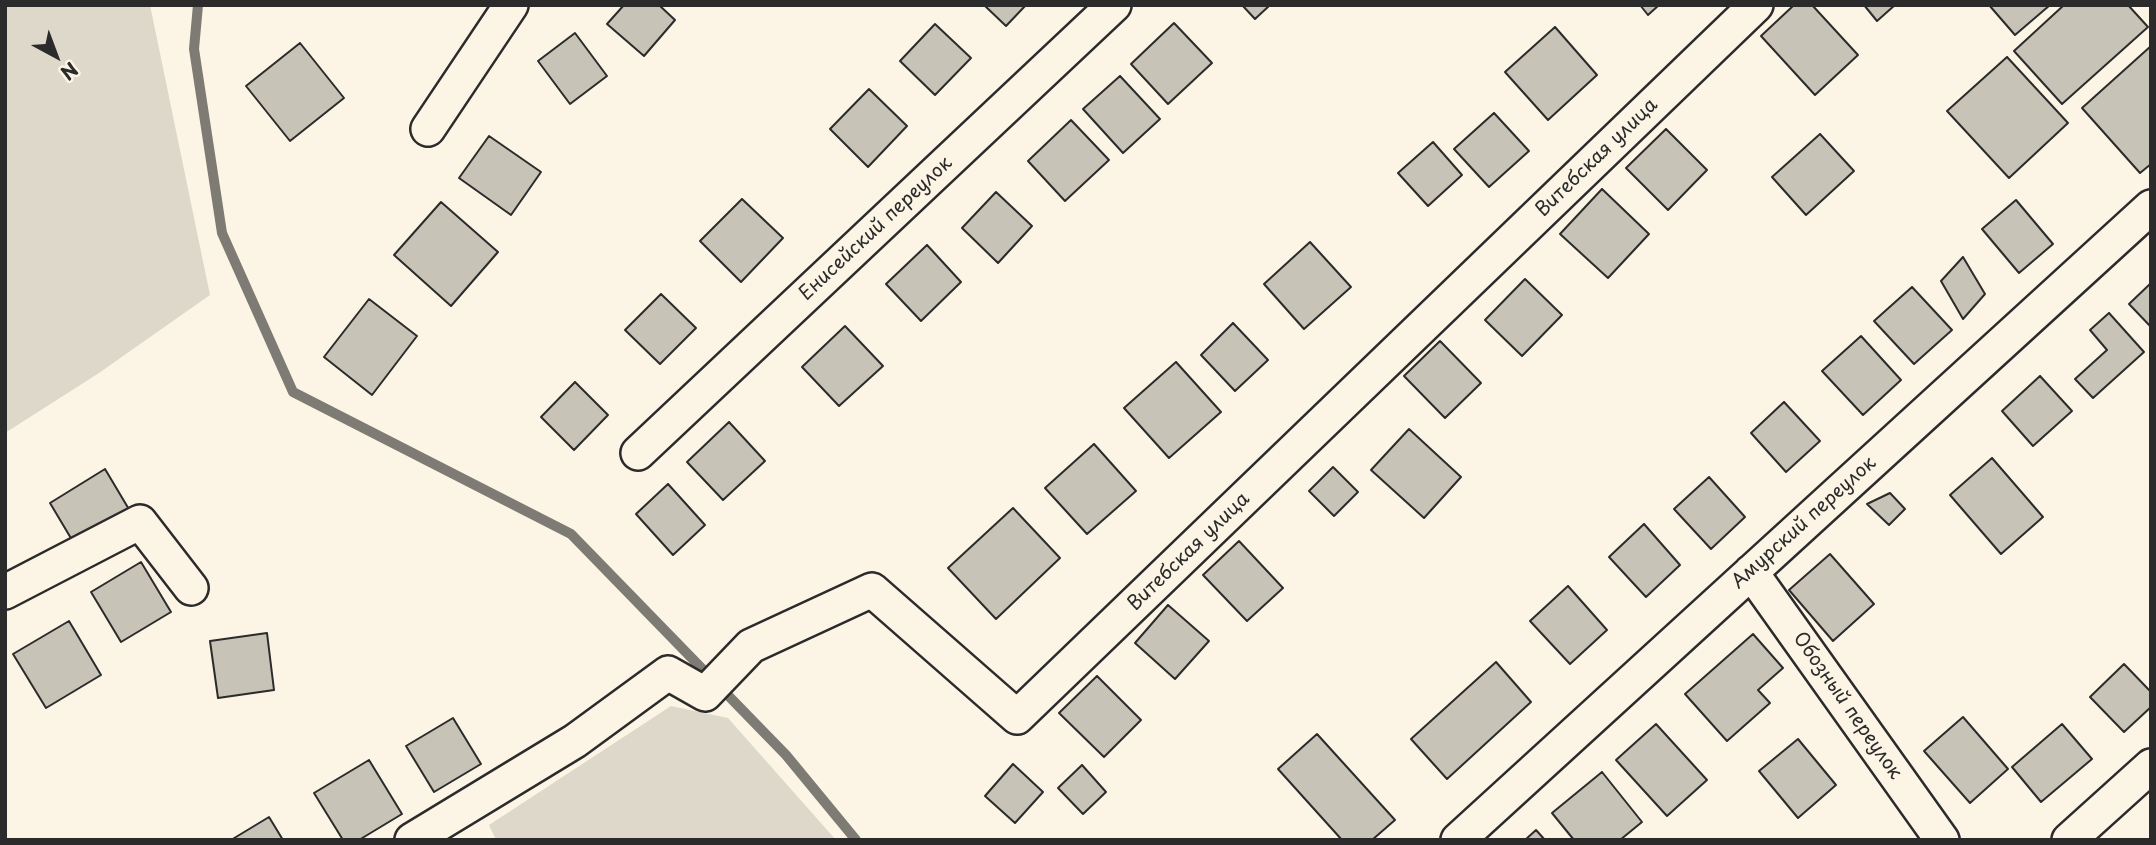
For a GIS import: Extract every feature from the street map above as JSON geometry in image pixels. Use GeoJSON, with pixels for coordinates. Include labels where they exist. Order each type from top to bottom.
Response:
{"type":"FeatureCollection","features":[{"type":"Feature","properties":{"kind":"street"},"geometry":{"type":"LineString","coordinates":[[428,129],[511,5]]}},
{"type":"Feature","properties":{"kind":"street","name":"Енисейский переулок"},"geometry":{"type":"LineString","coordinates":[[638,453],[1114,5]]}},
{"type":"Feature","properties":{"kind":"street","name":"Витебская улица"},"geometry":{"type":"LineString","coordinates":[[412,840],[575,741],[668,673],[705,694],[751,646],[872,590],[1017,717],[1756,5]]}},
{"type":"Feature","properties":{"kind":"street","name":"Амурский переулок"},"geometry":{"type":"LineString","coordinates":[[1458,840],[2151,207]]}},
{"type":"Feature","properties":{"kind":"street"},"geometry":{"type":"LineString","coordinates":[[5,592],[140,522],[191,589]]}},
{"type":"Feature","properties":{"kind":"street","name":"Обозный переулок"},"geometry":{"type":"LineString","coordinates":[[1751,572],[1942,840]]}},
{"type":"Feature","properties":{"kind":"street"},"geometry":{"type":"LineString","coordinates":[[2069,840],[2151,766]]}},
{"type":"Feature","properties":{"kind":"shaded area"},"geometry":{"type":"Polygon","coordinates":[[[5,5],[150,5],[210,295],[99,373],[5,433],[5,5]]]}},
{"type":"Feature","properties":{"kind":"shaded area"},"geometry":{"type":"Polygon","coordinates":[[[671,706],[728,718],[836,840],[496,840],[489,825],[671,706]]]}},
{"type":"Feature","properties":{"kind":"building"},"geometry":{"type":"Polygon","coordinates":[[[624,5],[659,5],[675,20],[644,56],[607,24],[624,5]]]}},
{"type":"Feature","properties":{"kind":"building"},"geometry":{"type":"Polygon","coordinates":[[[984,5],[1026,5],[1006,26],[984,5]]]}},
{"type":"Feature","properties":{"kind":"building"},"geometry":{"type":"Polygon","coordinates":[[[1242,5],[1270,5],[1255,19],[1242,5]]]}},
{"type":"Feature","properties":{"kind":"building"},"geometry":{"type":"Polygon","coordinates":[[[1640,5],[1659,5],[1648,15],[1640,5]]]}},
{"type":"Feature","properties":{"kind":"building"},"geometry":{"type":"Polygon","coordinates":[[[1794,5],[1812,5],[1858,55],[1815,95],[1761,36],[1794,5]]]}},
{"type":"Feature","properties":{"kind":"building"},"geometry":{"type":"Polygon","coordinates":[[[1864,5],[1895,5],[1877,21],[1864,5]]]}},
{"type":"Feature","properties":{"kind":"building"},"geometry":{"type":"Polygon","coordinates":[[[1989,5],[2050,5],[2015,35],[1989,5]]]}},
{"type":"Feature","properties":{"kind":"building"},"geometry":{"type":"Polygon","coordinates":[[[2064,5],[2128,5],[2148,27],[2062,104],[2014,51],[2064,5]]]}},
{"type":"Feature","properties":{"kind":"building"},"geometry":{"type":"Polygon","coordinates":[[[1174,23],[1212,63],[1168,104],[1131,64],[1174,23]]]}},
{"type":"Feature","properties":{"kind":"building"},"geometry":{"type":"Polygon","coordinates":[[[935,24],[971,58],[935,95],[900,61],[935,24]]]}},
{"type":"Feature","properties":{"kind":"building"},"geometry":{"type":"Polygon","coordinates":[[[1555,27],[1597,75],[1548,120],[1505,72],[1555,27]]]}},
{"type":"Feature","properties":{"kind":"building"},"geometry":{"type":"Polygon","coordinates":[[[575,33],[607,76],[570,104],[538,61],[575,33]]]}},
{"type":"Feature","properties":{"kind":"building"},"geometry":{"type":"Polygon","coordinates":[[[300,43],[344,98],[290,141],[246,86],[300,43]]]}},
{"type":"Feature","properties":{"kind":"building"},"geometry":{"type":"Polygon","coordinates":[[[2151,46],[2151,164],[2140,173],[2082,108],[2151,46]]]}},
{"type":"Feature","properties":{"kind":"building"},"geometry":{"type":"Polygon","coordinates":[[[2007,57],[2068,123],[2009,178],[1947,111],[2007,57]]]}},
{"type":"Feature","properties":{"kind":"building"},"geometry":{"type":"Polygon","coordinates":[[[1120,76],[1160,119],[1123,153],[1083,109],[1120,76]]]}},
{"type":"Feature","properties":{"kind":"building"},"geometry":{"type":"Polygon","coordinates":[[[869,89],[907,126],[868,167],[830,129],[869,89]]]}},
{"type":"Feature","properties":{"kind":"building"},"geometry":{"type":"Polygon","coordinates":[[[1494,113],[1529,151],[1489,187],[1454,149],[1494,113]]]}},
{"type":"Feature","properties":{"kind":"building"},"geometry":{"type":"Polygon","coordinates":[[[1071,120],[1109,160],[1065,201],[1028,161],[1071,120]]]}},
{"type":"Feature","properties":{"kind":"building"},"geometry":{"type":"Polygon","coordinates":[[[1666,129],[1707,170],[1668,210],[1626,168],[1666,129]]]}},
{"type":"Feature","properties":{"kind":"building"},"geometry":{"type":"Polygon","coordinates":[[[1820,134],[1854,171],[1806,215],[1772,177],[1820,134]]]}},
{"type":"Feature","properties":{"kind":"building"},"geometry":{"type":"Polygon","coordinates":[[[489,136],[541,172],[511,215],[459,178],[489,136]]]}},
{"type":"Feature","properties":{"kind":"building"},"geometry":{"type":"Polygon","coordinates":[[[1433,142],[1462,175],[1428,206],[1398,173],[1433,142]]]}},
{"type":"Feature","properties":{"kind":"building"},"geometry":{"type":"Polygon","coordinates":[[[1602,189],[1649,234],[1608,278],[1560,234],[1602,189]]]}},
{"type":"Feature","properties":{"kind":"building"},"geometry":{"type":"Polygon","coordinates":[[[996,192],[1032,226],[998,263],[962,228],[996,192]]]}},
{"type":"Feature","properties":{"kind":"building"},"geometry":{"type":"Polygon","coordinates":[[[742,199],[783,238],[741,282],[700,241],[742,199]]]}},
{"type":"Feature","properties":{"kind":"building"},"geometry":{"type":"Polygon","coordinates":[[[2016,200],[2053,244],[2019,273],[1982,229],[2016,200]]]}},
{"type":"Feature","properties":{"kind":"building"},"geometry":{"type":"Polygon","coordinates":[[[441,202],[498,252],[451,306],[394,255],[441,202]]]}},
{"type":"Feature","properties":{"kind":"building"},"geometry":{"type":"Polygon","coordinates":[[[1310,242],[1351,287],[1304,329],[1264,284],[1310,242]]]}},
{"type":"Feature","properties":{"kind":"building"},"geometry":{"type":"Polygon","coordinates":[[[927,245],[961,282],[921,321],[886,284],[927,245]]]}},
{"type":"Feature","properties":{"kind":"building"},"geometry":{"type":"Polygon","coordinates":[[[1963,257],[1985,294],[1963,319],[1941,281],[1963,257]]]}},
{"type":"Feature","properties":{"kind":"building"},"geometry":{"type":"Polygon","coordinates":[[[1525,279],[1562,315],[1522,356],[1485,320],[1525,279]]]}},
{"type":"Feature","properties":{"kind":"building"},"geometry":{"type":"Polygon","coordinates":[[[2151,283],[2151,327],[2129,304],[2151,283]]]}},
{"type":"Feature","properties":{"kind":"building"},"geometry":{"type":"Polygon","coordinates":[[[1912,287],[1952,330],[1914,364],[1874,321],[1912,287]]]}},
{"type":"Feature","properties":{"kind":"building"},"geometry":{"type":"Polygon","coordinates":[[[661,294],[696,328],[660,364],[625,330],[661,294]]]}},
{"type":"Feature","properties":{"kind":"building"},"geometry":{"type":"Polygon","coordinates":[[[369,299],[417,336],[372,395],[324,357],[369,299]]]}},
{"type":"Feature","properties":{"kind":"building"},"geometry":{"type":"Polygon","coordinates":[[[2109,313],[2144,352],[2093,398],[2075,379],[2107,350],[2090,330],[2109,313]]]}},
{"type":"Feature","properties":{"kind":"building"},"geometry":{"type":"Polygon","coordinates":[[[1233,323],[1268,360],[1235,391],[1201,355],[1233,323]]]}},
{"type":"Feature","properties":{"kind":"building"},"geometry":{"type":"Polygon","coordinates":[[[845,326],[883,366],[839,406],[802,367],[845,326]]]}},
{"type":"Feature","properties":{"kind":"building"},"geometry":{"type":"Polygon","coordinates":[[[1861,336],[1901,380],[1863,415],[1822,371],[1861,336]]]}},
{"type":"Feature","properties":{"kind":"building"},"geometry":{"type":"Polygon","coordinates":[[[1440,341],[1481,383],[1445,418],[1404,376],[1440,341]]]}},
{"type":"Feature","properties":{"kind":"building"},"geometry":{"type":"Polygon","coordinates":[[[1176,362],[1221,412],[1169,458],[1124,408],[1176,362]]]}},
{"type":"Feature","properties":{"kind":"building"},"geometry":{"type":"Polygon","coordinates":[[[2040,376],[2072,411],[2033,446],[2002,411],[2040,376]]]}},
{"type":"Feature","properties":{"kind":"building"},"geometry":{"type":"Polygon","coordinates":[[[575,382],[608,415],[574,450],[541,417],[575,382]]]}},
{"type":"Feature","properties":{"kind":"building"},"geometry":{"type":"Polygon","coordinates":[[[1784,402],[1820,441],[1786,472],[1751,433],[1784,402]]]}},
{"type":"Feature","properties":{"kind":"building"},"geometry":{"type":"Polygon","coordinates":[[[729,422],[765,461],[723,500],[687,462],[729,422]]]}},
{"type":"Feature","properties":{"kind":"building"},"geometry":{"type":"Polygon","coordinates":[[[1409,429],[1461,477],[1424,518],[1371,470],[1409,429]]]}},
{"type":"Feature","properties":{"kind":"building"},"geometry":{"type":"Polygon","coordinates":[[[1094,444],[1136,491],[1087,534],[1045,488],[1094,444]]]}},
{"type":"Feature","properties":{"kind":"building"},"geometry":{"type":"Polygon","coordinates":[[[1992,458],[2043,517],[2001,554],[1950,495],[1992,458]]]}},
{"type":"Feature","properties":{"kind":"building"},"geometry":{"type":"Polygon","coordinates":[[[1333,467],[1358,492],[1334,516],[1309,491],[1333,467]]]}},
{"type":"Feature","properties":{"kind":"building"},"geometry":{"type":"Polygon","coordinates":[[[105,469],[130,511],[75,545],[50,503],[105,469]]]}},
{"type":"Feature","properties":{"kind":"building"},"geometry":{"type":"Polygon","coordinates":[[[1709,477],[1745,517],[1711,549],[1674,509],[1709,477]]]}},
{"type":"Feature","properties":{"kind":"building"},"geometry":{"type":"Polygon","coordinates":[[[668,484],[705,525],[673,555],[636,514],[668,484]]]}},
{"type":"Feature","properties":{"kind":"building"},"geometry":{"type":"Polygon","coordinates":[[[1890,493],[1905,509],[1889,525],[1867,504],[1890,493]]]}},
{"type":"Feature","properties":{"kind":"building"},"geometry":{"type":"Polygon","coordinates":[[[1013,508],[1060,558],[996,619],[948,568],[1013,508]]]}},
{"type":"Feature","properties":{"kind":"building"},"geometry":{"type":"Polygon","coordinates":[[[1644,524],[1680,565],[1646,597],[1609,557],[1644,524]]]}},
{"type":"Feature","properties":{"kind":"building"},"geometry":{"type":"Polygon","coordinates":[[[1239,541],[1283,588],[1247,621],[1203,575],[1239,541]]]}},
{"type":"Feature","properties":{"kind":"building"},"geometry":{"type":"Polygon","coordinates":[[[1830,554],[1874,604],[1833,641],[1789,590],[1830,554]]]}},
{"type":"Feature","properties":{"kind":"building"},"geometry":{"type":"Polygon","coordinates":[[[141,562],[171,612],[121,642],[91,592],[141,562]]]}},
{"type":"Feature","properties":{"kind":"building"},"geometry":{"type":"Polygon","coordinates":[[[1568,586],[1607,630],[1570,664],[1530,621],[1568,586]]]}},
{"type":"Feature","properties":{"kind":"building"},"geometry":{"type":"Polygon","coordinates":[[[1168,605],[1209,641],[1175,679],[1135,643],[1168,605]]]}},
{"type":"Feature","properties":{"kind":"building"},"geometry":{"type":"Polygon","coordinates":[[[69,621],[101,675],[46,708],[13,654],[69,621]]]}},
{"type":"Feature","properties":{"kind":"building"},"geometry":{"type":"Polygon","coordinates":[[[267,633],[274,690],[218,698],[210,641],[267,633]]]}},
{"type":"Feature","properties":{"kind":"building"},"geometry":{"type":"Polygon","coordinates":[[[1753,634],[1783,668],[1758,690],[1770,703],[1727,741],[1685,694],[1753,634]]]}},
{"type":"Feature","properties":{"kind":"building"},"geometry":{"type":"Polygon","coordinates":[[[1496,662],[1531,702],[1447,779],[1411,739],[1496,662]]]}},
{"type":"Feature","properties":{"kind":"building"},"geometry":{"type":"Polygon","coordinates":[[[2124,664],[2151,692],[2151,707],[2124,732],[2090,697],[2124,664]]]}},
{"type":"Feature","properties":{"kind":"building"},"geometry":{"type":"Polygon","coordinates":[[[1097,676],[1141,720],[1104,757],[1059,713],[1097,676]]]}},
{"type":"Feature","properties":{"kind":"building"},"geometry":{"type":"Polygon","coordinates":[[[1963,717],[2008,769],[1970,803],[1924,751],[1963,717]]]}},
{"type":"Feature","properties":{"kind":"building"},"geometry":{"type":"Polygon","coordinates":[[[453,718],[481,764],[434,792],[406,746],[453,718]]]}},
{"type":"Feature","properties":{"kind":"building"},"geometry":{"type":"Polygon","coordinates":[[[1656,724],[1707,780],[1667,816],[1616,760],[1656,724]]]}},
{"type":"Feature","properties":{"kind":"building"},"geometry":{"type":"Polygon","coordinates":[[[2062,724],[2092,759],[2041,802],[2012,767],[2062,724]]]}},
{"type":"Feature","properties":{"kind":"building"},"geometry":{"type":"Polygon","coordinates":[[[1317,734],[1395,820],[1372,840],[1342,840],[1278,769],[1317,734]]]}},
{"type":"Feature","properties":{"kind":"building"},"geometry":{"type":"Polygon","coordinates":[[[1798,739],[1836,785],[1798,818],[1759,771],[1798,739]]]}},
{"type":"Feature","properties":{"kind":"building"},"geometry":{"type":"Polygon","coordinates":[[[369,760],[402,814],[359,840],[343,840],[314,793],[369,760]]]}},
{"type":"Feature","properties":{"kind":"building"},"geometry":{"type":"Polygon","coordinates":[[[1013,764],[1043,792],[1015,823],[985,796],[1013,764]]]}},
{"type":"Feature","properties":{"kind":"building"},"geometry":{"type":"Polygon","coordinates":[[[1082,765],[1106,792],[1083,814],[1058,788],[1082,765]]]}},
{"type":"Feature","properties":{"kind":"building"},"geometry":{"type":"Polygon","coordinates":[[[1602,772],[1642,822],[1620,840],[1574,840],[1552,813],[1602,772]]]}},
{"type":"Feature","properties":{"kind":"building"},"geometry":{"type":"Polygon","coordinates":[[[269,817],[283,840],[231,840],[269,817]]]}},
{"type":"Feature","properties":{"kind":"building"},"geometry":{"type":"Polygon","coordinates":[[[1536,830],[1545,840],[1525,840],[1536,830]]]}},
{"type":"Feature","properties":{"kind":"waterway"},"geometry":{"type":"LineString","coordinates":[[198,5],[194,49],[222,233],[293,392],[571,534],[786,755],[856,840]]}}]}
